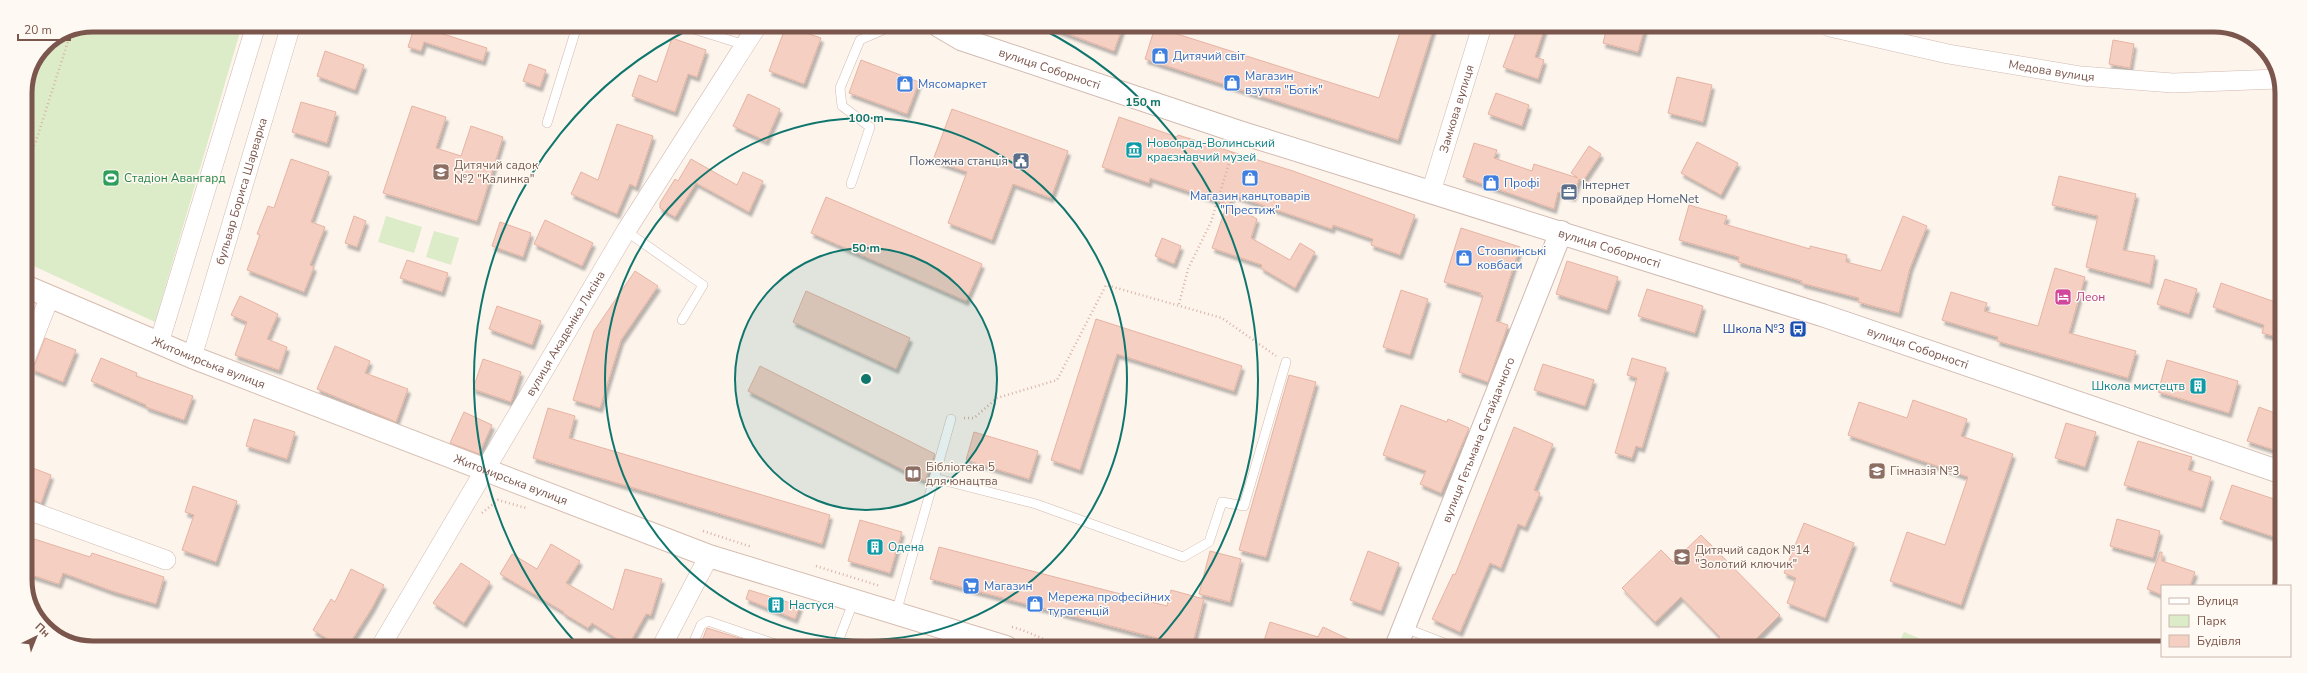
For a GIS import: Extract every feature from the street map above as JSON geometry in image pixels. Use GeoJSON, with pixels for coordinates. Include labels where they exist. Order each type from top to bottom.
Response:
{"type":"FeatureCollection","features":[{"type":"Feature","properties":{"kind":"street"},"geometry":{"type":"LineString","coordinates":[[159,342],[254,32]]}},
{"type":"Feature","properties":{"kind":"street","name":"бульвар Бориса Шарварка"},"geometry":{"type":"LineString","coordinates":[[192,357],[289,32]]}},
{"type":"Feature","properties":{"kind":"street","name":"вулиця Академіка Лисіна"},"geometry":{"type":"LineString","coordinates":[[384,641],[626,231],[753,32]]}},
{"type":"Feature","properties":{"kind":"street","name":"вулиця Соборності"},"geometry":{"type":"LineString","coordinates":[[949,32],[961,39],[1239,132],[1822,315],[2275,470]]}},
{"type":"Feature","properties":{"kind":"street","name":"Замкова вулиця"},"geometry":{"type":"LineString","coordinates":[[1431,192],[1480,32]]}},
{"type":"Feature","properties":{"kind":"street","name":"Медова вулиця"},"geometry":{"type":"LineString","coordinates":[[1853,32],[1948,54],[2081,76],[2173,83],[2273,79]]}},
{"type":"Feature","properties":{"kind":"street","name":"вулиця Гетьмана Сагайдачного"},"geometry":{"type":"LineString","coordinates":[[1400,638],[1561,232]]}},
{"type":"Feature","properties":{"kind":"street","name":"Житомирська вулиця"},"geometry":{"type":"LineString","coordinates":[[32,289],[192,357],[709,556],[854,600],[899,604],[991,641]]}},
{"type":"Feature","properties":{"kind":"street"},"geometry":{"type":"LineString","coordinates":[[32,342],[50,296]]}},
{"type":"Feature","properties":{"kind":"street"},"geometry":{"type":"LineString","coordinates":[[32,511],[166,560]]}},
{"type":"Feature","properties":{"kind":"street"},"geometry":{"type":"LineString","coordinates":[[665,641],[709,556]]}},
{"type":"Feature","properties":{"kind":"lane"},"geometry":{"type":"LineString","coordinates":[[547,123],[575,32]]}},
{"type":"Feature","properties":{"kind":"lane"},"geometry":{"type":"LineString","coordinates":[[703,32],[745,45]]}},
{"type":"Feature","properties":{"kind":"lane"},"geometry":{"type":"LineString","coordinates":[[851,184],[870,127],[842,106],[840,88],[860,40],[878,32]]}},
{"type":"Feature","properties":{"kind":"lane"},"geometry":{"type":"LineString","coordinates":[[626,231],[702,285],[682,320]]}},
{"type":"Feature","properties":{"kind":"lane"},"geometry":{"type":"LineString","coordinates":[[934,478],[1036,504],[1183,557],[1209,542],[1222,502],[1244,506],[1286,362]]}},
{"type":"Feature","properties":{"kind":"lane"},"geometry":{"type":"LineString","coordinates":[[899,604],[952,419]]}},
{"type":"Feature","properties":{"kind":"lane"},"geometry":{"type":"LineString","coordinates":[[838,641],[854,600]]}},
{"type":"Feature","properties":{"kind":"lane"},"geometry":{"type":"LineString","coordinates":[[694,641],[701,625],[708,621],[766,641]]}},
{"type":"Feature","properties":{"kind":"lane"},"geometry":{"type":"LineString","coordinates":[[1400,638],[1418,641]]}},
{"type":"Feature","properties":{"kind":"path"},"geometry":{"type":"LineString","coordinates":[[32,148],[35,144],[69,37]]}},
{"type":"Feature","properties":{"kind":"path"},"geometry":{"type":"LineString","coordinates":[[1179,304],[1188,269],[1211,222],[1239,132]]}},
{"type":"Feature","properties":{"kind":"path"},"geometry":{"type":"LineString","coordinates":[[952,419],[974,418],[997,398],[1057,380],[1106,285],[1179,304],[1222,318],[1286,362]]}},
{"type":"Feature","properties":{"kind":"path"},"geometry":{"type":"LineString","coordinates":[[478,519],[486,508],[498,500],[531,510]]}},
{"type":"Feature","properties":{"kind":"path"},"geometry":{"type":"LineString","coordinates":[[700,530],[754,548]]}},
{"type":"Feature","properties":{"kind":"path"},"geometry":{"type":"LineString","coordinates":[[809,564],[899,604]]}},
{"type":"Feature","properties":{"kind":"green space","name":"Стадіон Авангард"},"geometry":{"type":"Polygon","coordinates":[[[240,32],[155,322],[32,265],[33,81],[42,59],[50,50],[59,42],[81,33],[240,32]]]}},
{"type":"Feature","properties":{"kind":"green space"},"geometry":{"type":"Polygon","coordinates":[[[386,216],[422,227],[414,253],[378,242],[386,216]]]}},
{"type":"Feature","properties":{"kind":"green space"},"geometry":{"type":"Polygon","coordinates":[[[434,231],[459,238],[451,265],[426,257],[434,231]]]}},
{"type":"Feature","properties":{"kind":"green space"},"geometry":{"type":"Polygon","coordinates":[[[1904,632],[1926,641],[1900,641],[1904,632]]]}},
{"type":"Feature","properties":{"kind":"building"},"geometry":{"type":"Polygon","coordinates":[[[413,32],[437,32],[487,48],[483,61],[424,42],[421,51],[408,47],[413,32]]]}},
{"type":"Feature","properties":{"kind":"building"},"geometry":{"type":"Polygon","coordinates":[[[784,32],[804,32],[821,38],[804,84],[769,71],[784,32]]]}},
{"type":"Feature","properties":{"kind":"building"},"geometry":{"type":"Polygon","coordinates":[[[1063,32],[1121,32],[1114,51],[1063,32]]]}},
{"type":"Feature","properties":{"kind":"building"},"geometry":{"type":"Polygon","coordinates":[[[1153,32],[1171,32],[1379,98],[1400,32],[1432,32],[1398,140],[1145,59],[1153,32]]]}},
{"type":"Feature","properties":{"kind":"building"},"geometry":{"type":"Polygon","coordinates":[[[1516,32],[1543,32],[1535,57],[1544,60],[1538,79],[1503,67],[1516,32]]]}},
{"type":"Feature","properties":{"kind":"building"},"geometry":{"type":"Polygon","coordinates":[[[1606,32],[1644,32],[1638,52],[1603,43],[1606,32]]]}},
{"type":"Feature","properties":{"kind":"building"},"geometry":{"type":"Polygon","coordinates":[[[672,38],[706,50],[697,77],[688,74],[675,112],[632,96],[639,75],[657,82],[672,38]]]}},
{"type":"Feature","properties":{"kind":"building"},"geometry":{"type":"Polygon","coordinates":[[[2113,40],[2134,44],[2130,68],[2109,64],[2113,40]]]}},
{"type":"Feature","properties":{"kind":"building"},"geometry":{"type":"Polygon","coordinates":[[[325,51],[364,65],[355,90],[317,76],[325,51]]]}},
{"type":"Feature","properties":{"kind":"building"},"geometry":{"type":"Polygon","coordinates":[[[861,60],[919,82],[907,114],[849,93],[861,60]]]}},
{"type":"Feature","properties":{"kind":"building"},"geometry":{"type":"Polygon","coordinates":[[[529,64],[546,70],[540,87],[523,81],[529,64]]]}},
{"type":"Feature","properties":{"kind":"building"},"geometry":{"type":"Polygon","coordinates":[[[1677,77],[1712,85],[1703,122],[1668,113],[1677,77]]]}},
{"type":"Feature","properties":{"kind":"building"},"geometry":{"type":"Polygon","coordinates":[[[1496,93],[1529,105],[1522,126],[1488,114],[1496,93]]]}},
{"type":"Feature","properties":{"kind":"building"},"geometry":{"type":"Polygon","coordinates":[[[748,94],[780,109],[766,141],[733,126],[748,94]]]}},
{"type":"Feature","properties":{"kind":"building"},"geometry":{"type":"Polygon","coordinates":[[[301,102],[336,112],[327,143],[292,132],[301,102]]]}},
{"type":"Feature","properties":{"kind":"building"},"geometry":{"type":"Polygon","coordinates":[[[412,106],[446,117],[436,148],[461,156],[471,126],[503,137],[477,221],[383,193],[412,106]]]}},
{"type":"Feature","properties":{"kind":"building"},"geometry":{"type":"Polygon","coordinates":[[[952,109],[1068,151],[1051,198],[1013,184],[992,240],[948,223],[967,172],[933,160],[952,109]]]}},
{"type":"Feature","properties":{"kind":"building"},"geometry":{"type":"Polygon","coordinates":[[[1119,117],[1177,137],[1178,135],[1293,171],[1415,215],[1400,255],[1371,245],[1373,239],[1333,225],[1332,229],[1233,195],[1229,203],[1257,219],[1251,238],[1290,260],[1300,243],[1315,252],[1295,288],[1261,268],[1262,265],[1212,248],[1227,204],[1150,178],[1149,183],[1102,167],[1119,117]]]}},
{"type":"Feature","properties":{"kind":"building"},"geometry":{"type":"Polygon","coordinates":[[[617,124],[653,136],[636,187],[630,184],[617,214],[571,194],[581,172],[598,180],[617,124]]]}},
{"type":"Feature","properties":{"kind":"building"},"geometry":{"type":"Polygon","coordinates":[[[1697,142],[1738,163],[1721,195],[1681,173],[1697,142]]]}},
{"type":"Feature","properties":{"kind":"building"},"geometry":{"type":"Polygon","coordinates":[[[1474,143],[1497,150],[1494,158],[1532,171],[1534,164],[1578,178],[1571,173],[1589,146],[1601,154],[1583,181],[1579,179],[1573,197],[1558,192],[1554,209],[1463,177],[1474,143]]]}},
{"type":"Feature","properties":{"kind":"building"},"geometry":{"type":"Polygon","coordinates":[[[291,159],[329,172],[311,222],[325,227],[310,265],[314,267],[304,292],[247,270],[260,235],[257,234],[268,206],[274,208],[291,159]]]}},
{"type":"Feature","properties":{"kind":"building"},"geometry":{"type":"Polygon","coordinates":[[[691,159],[737,185],[743,172],[763,181],[749,212],[696,183],[675,217],[660,208],[660,203],[675,179],[678,181],[691,159]]]}},
{"type":"Feature","properties":{"kind":"building"},"geometry":{"type":"Polygon","coordinates":[[[2059,176],[2136,194],[2123,250],[2155,256],[2150,284],[2086,267],[2098,216],[2052,205],[2059,176]]]}},
{"type":"Feature","properties":{"kind":"building"},"geometry":{"type":"Polygon","coordinates":[[[826,197],[982,264],[966,301],[811,233],[826,197]]]}},
{"type":"Feature","properties":{"kind":"building"},"geometry":{"type":"Polygon","coordinates":[[[1689,205],[1727,216],[1724,224],[1810,249],[1810,246],[1847,255],[1846,262],[1881,271],[1903,216],[1927,226],[1910,268],[1899,313],[1858,302],[1859,298],[1801,283],[1802,281],[1738,262],[1739,257],[1679,240],[1689,205]]]}},
{"type":"Feature","properties":{"kind":"building"},"geometry":{"type":"Polygon","coordinates":[[[354,216],[366,221],[357,247],[345,243],[354,216]]]}},
{"type":"Feature","properties":{"kind":"building"},"geometry":{"type":"Polygon","coordinates":[[[545,220],[593,243],[582,266],[534,244],[545,220]]]}},
{"type":"Feature","properties":{"kind":"building"},"geometry":{"type":"Polygon","coordinates":[[[500,222],[531,233],[523,257],[492,246],[500,222]]]}},
{"type":"Feature","properties":{"kind":"building"},"geometry":{"type":"Polygon","coordinates":[[[1461,228],[1520,247],[1496,321],[1508,325],[1488,382],[1459,372],[1483,296],[1480,295],[1481,293],[1444,282],[1461,228]]]}},
{"type":"Feature","properties":{"kind":"building"},"geometry":{"type":"Polygon","coordinates":[[[1162,238],[1181,246],[1174,264],[1155,256],[1162,238]]]}},
{"type":"Feature","properties":{"kind":"building"},"geometry":{"type":"Polygon","coordinates":[[[407,260],[448,273],[442,292],[400,278],[407,260]]]}},
{"type":"Feature","properties":{"kind":"building"},"geometry":{"type":"Polygon","coordinates":[[[1567,261],[1618,277],[1607,310],[1556,294],[1567,261]]]}},
{"type":"Feature","properties":{"kind":"building"},"geometry":{"type":"Polygon","coordinates":[[[2055,268],[2085,277],[2069,333],[2136,351],[2128,378],[1997,341],[1998,337],[1942,320],[1951,292],[1987,303],[1984,311],[2038,326],[2055,268]]]}},
{"type":"Feature","properties":{"kind":"building"},"geometry":{"type":"Polygon","coordinates":[[[635,271],[658,286],[621,340],[600,408],[573,400],[594,331],[635,271]]]}},
{"type":"Feature","properties":{"kind":"building"},"geometry":{"type":"Polygon","coordinates":[[[2165,279],[2197,289],[2189,314],[2157,304],[2165,279]]]}},
{"type":"Feature","properties":{"kind":"building"},"geometry":{"type":"Polygon","coordinates":[[[2221,283],[2275,302],[2275,336],[2262,333],[2264,325],[2213,307],[2221,283]]]}},
{"type":"Feature","properties":{"kind":"building"},"geometry":{"type":"Polygon","coordinates":[[[1647,289],[1703,306],[1695,333],[1638,316],[1647,289]]]}},
{"type":"Feature","properties":{"kind":"building"},"geometry":{"type":"Polygon","coordinates":[[[1401,290],[1428,299],[1410,355],[1383,347],[1401,290]]]}},
{"type":"Feature","properties":{"kind":"building"},"geometry":{"type":"Polygon","coordinates":[[[806,291],[910,338],[896,369],[793,322],[806,291]]]}},
{"type":"Feature","properties":{"kind":"building"},"geometry":{"type":"Polygon","coordinates":[[[240,296],[278,314],[267,339],[287,347],[279,370],[235,355],[247,322],[231,315],[240,296]]]}},
{"type":"Feature","properties":{"kind":"building"},"geometry":{"type":"Polygon","coordinates":[[[497,306],[541,321],[532,345],[489,329],[497,306]]]}},
{"type":"Feature","properties":{"kind":"building"},"geometry":{"type":"Polygon","coordinates":[[[1096,319],[1242,366],[1234,391],[1117,354],[1080,470],[1051,460],[1096,319]]]}},
{"type":"Feature","properties":{"kind":"building"},"geometry":{"type":"Polygon","coordinates":[[[45,338],[76,350],[63,382],[32,369],[45,338]]]}},
{"type":"Feature","properties":{"kind":"building"},"geometry":{"type":"Polygon","coordinates":[[[335,346],[370,361],[365,373],[408,389],[396,422],[317,389],[335,346]]]}},
{"type":"Feature","properties":{"kind":"building"},"geometry":{"type":"Polygon","coordinates":[[[101,358],[137,373],[136,376],[193,396],[184,420],[146,407],[146,405],[91,381],[101,358]]]}},
{"type":"Feature","properties":{"kind":"building"},"geometry":{"type":"Polygon","coordinates":[[[1632,358],[1666,368],[1642,448],[1636,446],[1632,458],[1615,453],[1637,378],[1627,375],[1632,358]]]}},
{"type":"Feature","properties":{"kind":"building"},"geometry":{"type":"Polygon","coordinates":[[[483,359],[521,372],[511,402],[473,389],[483,359]]]}},
{"type":"Feature","properties":{"kind":"building","name":"Школа мистецтв"},"geometry":{"type":"Polygon","coordinates":[[[2167,360],[2238,381],[2229,413],[2158,392],[2167,360]]]}},
{"type":"Feature","properties":{"kind":"building"},"geometry":{"type":"Polygon","coordinates":[[[1543,364],[1594,380],[1585,406],[1534,390],[1543,364]]]}},
{"type":"Feature","properties":{"kind":"building"},"geometry":{"type":"Polygon","coordinates":[[[760,366],[935,454],[925,481],[748,391],[760,366]]]}},
{"type":"Feature","properties":{"kind":"building"},"geometry":{"type":"Polygon","coordinates":[[[1289,375],[1316,382],[1266,557],[1239,550],[1289,375]]]}},
{"type":"Feature","properties":{"kind":"building"},"geometry":{"type":"Polygon","coordinates":[[[1913,400],[1967,419],[1961,436],[2013,454],[1961,605],[1890,581],[1907,532],[1945,545],[1968,477],[1848,435],[1859,402],[1907,418],[1913,400]]]}},
{"type":"Feature","properties":{"kind":"building"},"geometry":{"type":"Polygon","coordinates":[[[1401,405],[1447,422],[1448,419],[1469,428],[1441,493],[1420,484],[1426,471],[1383,455],[1401,405]]]}},
{"type":"Feature","properties":{"kind":"building"},"geometry":{"type":"Polygon","coordinates":[[[2259,407],[2275,413],[2275,450],[2247,441],[2259,407]]]}},
{"type":"Feature","properties":{"kind":"building"},"geometry":{"type":"Polygon","coordinates":[[[548,408],[575,416],[569,438],[830,515],[822,544],[533,458],[548,408]]]}},
{"type":"Feature","properties":{"kind":"building"},"geometry":{"type":"Polygon","coordinates":[[[464,412],[492,425],[479,454],[450,443],[464,412]]]}},
{"type":"Feature","properties":{"kind":"building"},"geometry":{"type":"Polygon","coordinates":[[[254,419],[295,432],[287,459],[246,446],[254,419]]]}},
{"type":"Feature","properties":{"kind":"building"},"geometry":{"type":"Polygon","coordinates":[[[2066,423],[2096,432],[2085,467],[2055,458],[2066,423]]]}},
{"type":"Feature","properties":{"kind":"building"},"geometry":{"type":"Polygon","coordinates":[[[1514,427],[1553,444],[1534,490],[1540,493],[1525,527],[1518,524],[1501,568],[1490,563],[1460,632],[1432,619],[1453,574],[1455,575],[1514,427]]]}},
{"type":"Feature","properties":{"kind":"building"},"geometry":{"type":"Polygon","coordinates":[[[974,432],[1038,451],[1029,479],[966,460],[974,432]]]}},
{"type":"Feature","properties":{"kind":"building"},"geometry":{"type":"Polygon","coordinates":[[[2138,441],[2192,457],[2188,470],[2211,477],[2202,508],[2124,485],[2138,441]]]}},
{"type":"Feature","properties":{"kind":"building"},"geometry":{"type":"Polygon","coordinates":[[[32,468],[51,475],[41,503],[32,500],[32,468]]]}},
{"type":"Feature","properties":{"kind":"building"},"geometry":{"type":"Polygon","coordinates":[[[2232,485],[2275,499],[2275,537],[2220,519],[2232,485]]]}},
{"type":"Feature","properties":{"kind":"building"},"geometry":{"type":"Polygon","coordinates":[[[193,486],[237,501],[216,562],[182,550],[194,515],[185,512],[193,486]]]}},
{"type":"Feature","properties":{"kind":"building"},"geometry":{"type":"Polygon","coordinates":[[[2117,519],[2160,531],[2153,558],[2110,546],[2117,519]]]}},
{"type":"Feature","properties":{"kind":"building","name":"Одена"},"geometry":{"type":"Polygon","coordinates":[[[860,520],[902,532],[890,573],[848,561],[860,520]]]}},
{"type":"Feature","properties":{"kind":"building"},"geometry":{"type":"Polygon","coordinates":[[[1804,523],[1854,543],[1825,618],[1787,603],[1796,578],[1784,573],[1804,523]]]}},
{"type":"Feature","properties":{"kind":"building"},"geometry":{"type":"Polygon","coordinates":[[[1701,535],[1780,615],[1754,641],[1716,641],[1720,637],[1681,597],[1655,622],[1622,588],[1661,550],[1673,562],[1701,535]]]}},
{"type":"Feature","properties":{"kind":"building"},"geometry":{"type":"Polygon","coordinates":[[[32,538],[90,557],[92,553],[164,577],[156,604],[112,591],[63,573],[59,584],[32,575],[32,538]]]}},
{"type":"Feature","properties":{"kind":"building"},"geometry":{"type":"Polygon","coordinates":[[[551,544],[580,561],[566,583],[613,610],[625,569],[662,579],[651,615],[646,614],[631,641],[620,641],[592,623],[588,628],[500,574],[512,554],[537,569],[551,544]]]}},
{"type":"Feature","properties":{"kind":"building"},"geometry":{"type":"Polygon","coordinates":[[[939,547],[1167,606],[1171,590],[1204,599],[1194,641],[1169,641],[930,579],[939,547]]]}},
{"type":"Feature","properties":{"kind":"building"},"geometry":{"type":"Polygon","coordinates":[[[1210,551],[1241,559],[1230,602],[1199,594],[1210,551]]]}},
{"type":"Feature","properties":{"kind":"building"},"geometry":{"type":"Polygon","coordinates":[[[1368,551],[1399,563],[1381,611],[1350,600],[1368,551]]]}},
{"type":"Feature","properties":{"kind":"building"},"geometry":{"type":"Polygon","coordinates":[[[2160,552],[2162,552],[2162,561],[2195,572],[2190,585],[2161,585],[2161,595],[2147,589],[2160,552]]]}},
{"type":"Feature","properties":{"kind":"building"},"geometry":{"type":"Polygon","coordinates":[[[461,563],[490,582],[464,623],[433,603],[461,563]]]}},
{"type":"Feature","properties":{"kind":"building"},"geometry":{"type":"Polygon","coordinates":[[[351,569],[384,585],[372,608],[351,641],[331,641],[313,630],[331,599],[335,602],[351,569]]]}},
{"type":"Feature","properties":{"kind":"building"},"geometry":{"type":"Polygon","coordinates":[[[749,590],[800,606],[795,619],[746,599],[749,590]]]}},
{"type":"Feature","properties":{"kind":"building"},"geometry":{"type":"Polygon","coordinates":[[[1270,622],[1318,637],[1323,627],[1352,641],[1264,641],[1270,622]]]}},
{"type":"Feature","properties":{"kind":"building"},"geometry":{"type":"Polygon","coordinates":[[[707,628],[749,641],[702,641],[707,628]]]}},
{"type":"Feature","properties":{"kind":"place","name":"Дитячий світ"},"geometry":{"type":"Point","coordinates":[1160,56]}},
{"type":"Feature","properties":{"kind":"place","name":"Магазин взуття \"Ботік\""},"geometry":{"type":"Point","coordinates":[1232,83]}},
{"type":"Feature","properties":{"kind":"place","name":"Мясомаркет"},"geometry":{"type":"Point","coordinates":[905,84]}},
{"type":"Feature","properties":{"kind":"place","name":"Новоград-Волинський краєзнавчий музей"},"geometry":{"type":"Point","coordinates":[1134,150]}},
{"type":"Feature","properties":{"kind":"place","name":"Пожежна станція"},"geometry":{"type":"Point","coordinates":[1021,161]}},
{"type":"Feature","properties":{"kind":"place","name":"Дитячий садок №2 \"Калинка\""},"geometry":{"type":"Point","coordinates":[441,172]}},
{"type":"Feature","properties":{"kind":"place","name":"Стадіон Авангард"},"geometry":{"type":"Point","coordinates":[111,178]}},
{"type":"Feature","properties":{"kind":"place","name":"Магазин канцтоварів \"Престиж\""},"geometry":{"type":"Point","coordinates":[1250,178]}},
{"type":"Feature","properties":{"kind":"place","name":"Профі"},"geometry":{"type":"Point","coordinates":[1491,183]}},
{"type":"Feature","properties":{"kind":"place","name":"Інтернет провайдер HomeNet"},"geometry":{"type":"Point","coordinates":[1569,192]}},
{"type":"Feature","properties":{"kind":"place","name":"Стовпинські ковбаси"},"geometry":{"type":"Point","coordinates":[1464,258]}},
{"type":"Feature","properties":{"kind":"place","name":"Леон"},"geometry":{"type":"Point","coordinates":[2063,297]}},
{"type":"Feature","properties":{"kind":"place","name":"Школа №3"},"geometry":{"type":"Point","coordinates":[1798,329]}},
{"type":"Feature","properties":{"kind":"place","name":"Школа мистецтв"},"geometry":{"type":"Point","coordinates":[2198,386]}},
{"type":"Feature","properties":{"kind":"place","name":"Гімназія №3"},"geometry":{"type":"Point","coordinates":[1877,471]}},
{"type":"Feature","properties":{"kind":"place","name":"Бібліотека 5 для юнацтва"},"geometry":{"type":"Point","coordinates":[913,474]}},
{"type":"Feature","properties":{"kind":"place","name":"Одена"},"geometry":{"type":"Point","coordinates":[875,547]}},
{"type":"Feature","properties":{"kind":"place","name":"Дитячий садок №14 \"Золотий ключик\""},"geometry":{"type":"Point","coordinates":[1682,557]}},
{"type":"Feature","properties":{"kind":"place","name":"Магазин"},"geometry":{"type":"Point","coordinates":[971,586]}},
{"type":"Feature","properties":{"kind":"place","name":"Мережа професійних турагенцій"},"geometry":{"type":"Point","coordinates":[1035,604]}},
{"type":"Feature","properties":{"kind":"place","name":"Настуся"},"geometry":{"type":"Point","coordinates":[776,605]}}]}
